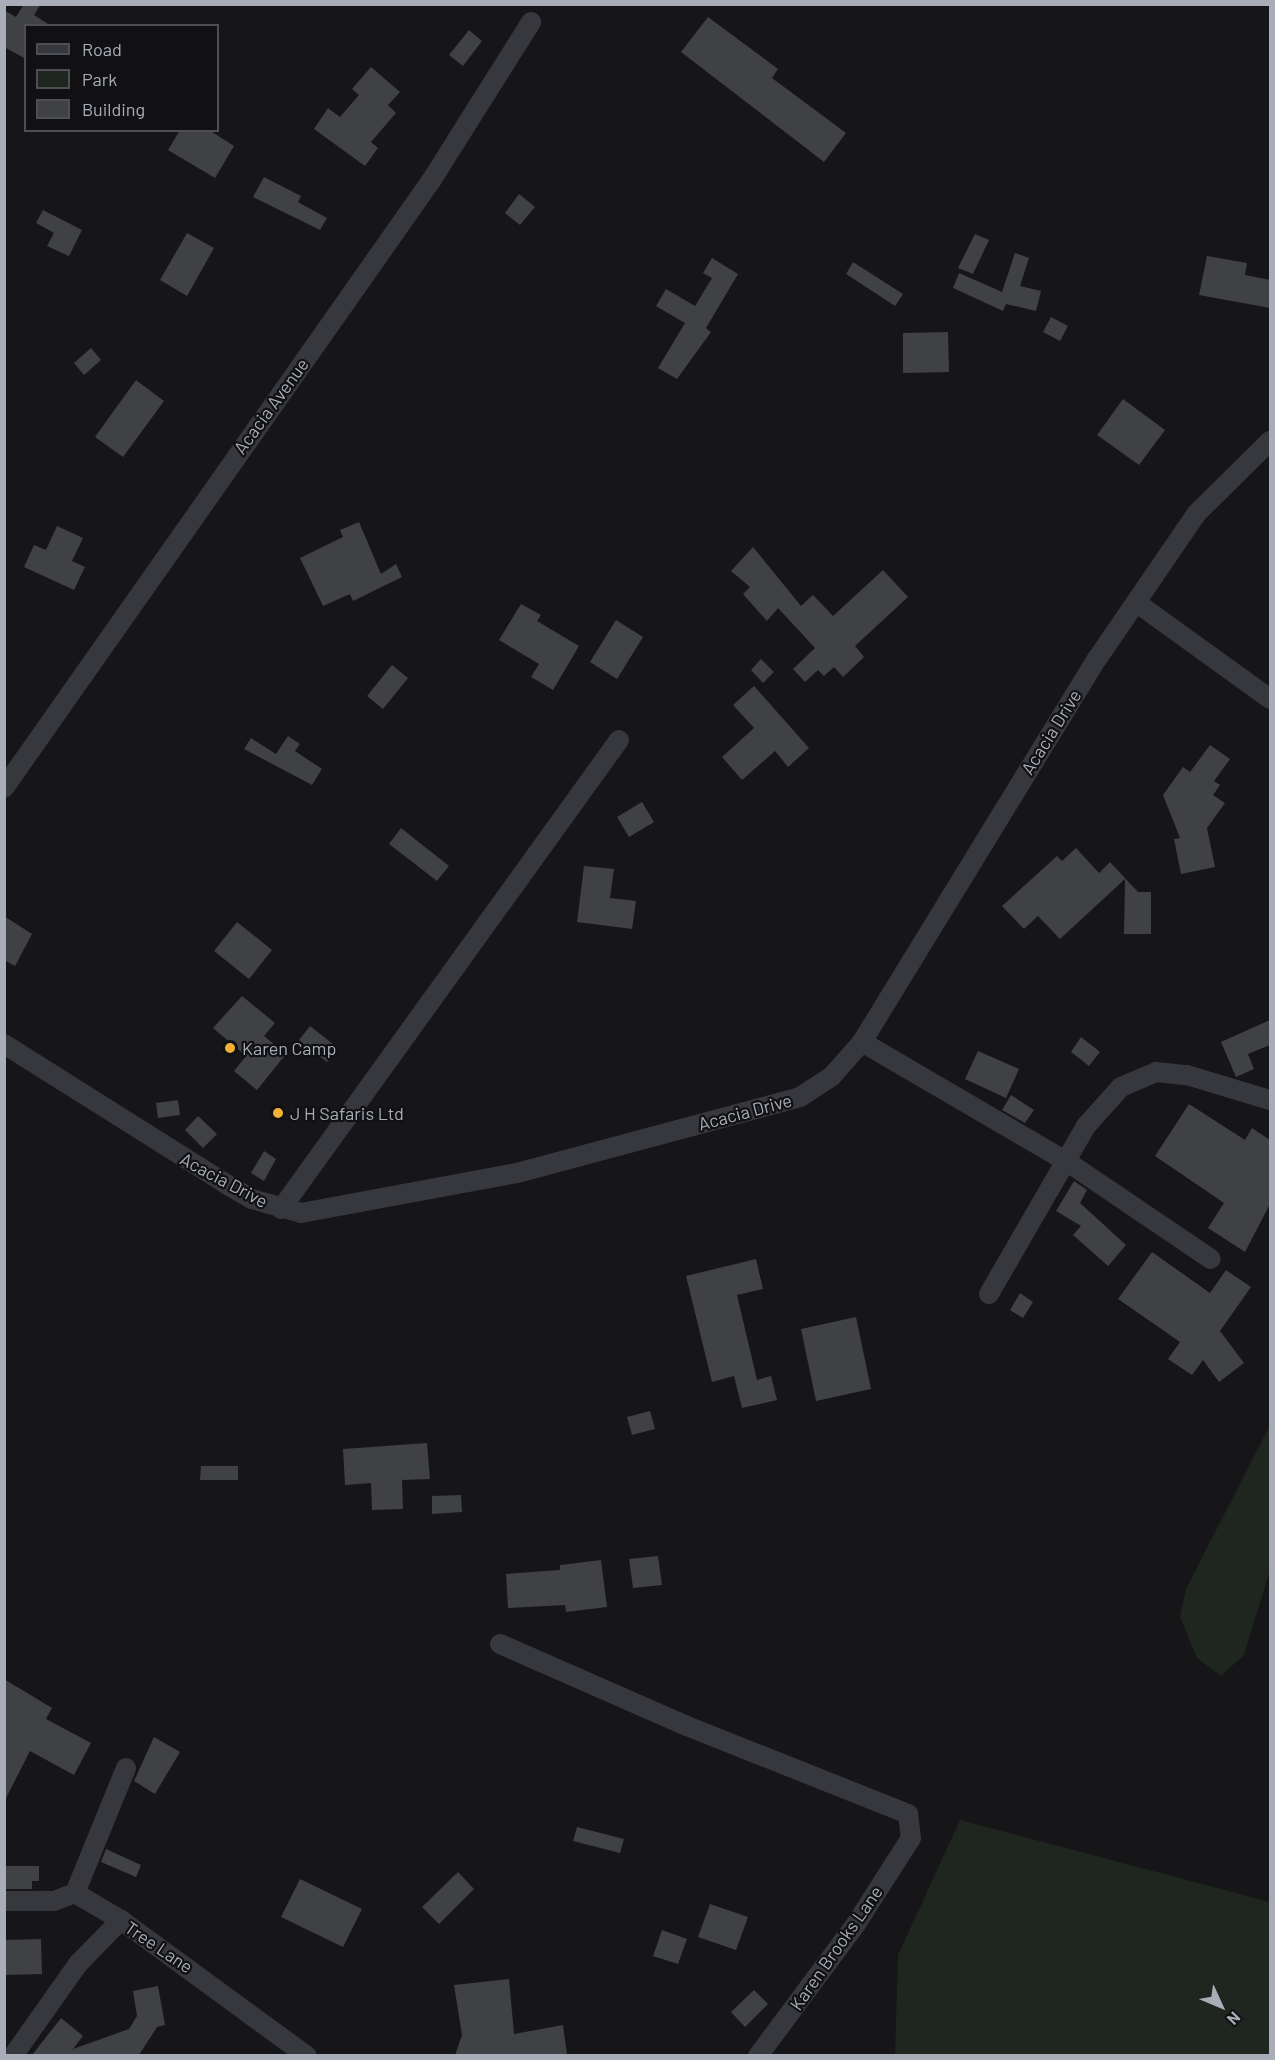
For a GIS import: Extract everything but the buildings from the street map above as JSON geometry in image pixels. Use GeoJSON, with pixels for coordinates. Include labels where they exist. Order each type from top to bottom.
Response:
{"type":"FeatureCollection","features":[{"type":"Feature","properties":{"kind":"street","name":"Acacia Avenue"},"geometry":{"type":"LineString","coordinates":[[4,788],[431,181],[531,22]]}},
{"type":"Feature","properties":{"kind":"street","name":"Acacia Drive"},"geometry":{"type":"LineString","coordinates":[[4,1044],[182,1159],[281,1209],[323,1212],[517,1173],[801,1097],[832,1076],[862,1042],[1137,603],[1197,513],[1270,441]]}},
{"type":"Feature","properties":{"kind":"street"},"geometry":{"type":"LineString","coordinates":[[1137,603],[1270,699]]}},
{"type":"Feature","properties":{"kind":"street"},"geometry":{"type":"LineString","coordinates":[[281,1209],[619,740]]}},
{"type":"Feature","properties":{"kind":"street"},"geometry":{"type":"LineString","coordinates":[[862,1042],[1069,1163],[1211,1259]]}},
{"type":"Feature","properties":{"kind":"street"},"geometry":{"type":"LineString","coordinates":[[989,1294],[1105,1099],[1155,1072],[1187,1075],[1270,1100]]}},
{"type":"Feature","properties":{"kind":"street","name":"Karen Brooks Lane"},"geometry":{"type":"LineString","coordinates":[[500,1644],[687,1726],[908,1815],[911,1838],[856,1924],[758,2055]]}},
{"type":"Feature","properties":{"kind":"street"},"geometry":{"type":"LineString","coordinates":[[4,1901],[54,1901],[75,1893],[126,1768]]}},
{"type":"Feature","properties":{"kind":"street"},"geometry":{"type":"LineString","coordinates":[[75,1893],[121,1920]]}},
{"type":"Feature","properties":{"kind":"street","name":"Tree Lane"},"geometry":{"type":"LineString","coordinates":[[13,2055],[78,1964],[121,1920],[301,2054]]}},
{"type":"Feature","properties":{"kind":"green space"},"geometry":{"type":"Polygon","coordinates":[[[1270,1425],[1270,1570],[1244,1655],[1221,1676],[1197,1658],[1180,1617],[1186,1589],[1270,1425]]]}},
{"type":"Feature","properties":{"kind":"green space"},"geometry":{"type":"Polygon","coordinates":[[[960,1820],[1270,1902],[1270,2055],[895,2055],[898,1955],[960,1820]]]}},
{"type":"Feature","properties":{"kind":"place","name":"Karen Camp"},"geometry":{"type":"Point","coordinates":[230,1048]}},
{"type":"Feature","properties":{"kind":"place","name":"J H Safaris Ltd"},"geometry":{"type":"Point","coordinates":[278,1113]}}]}
